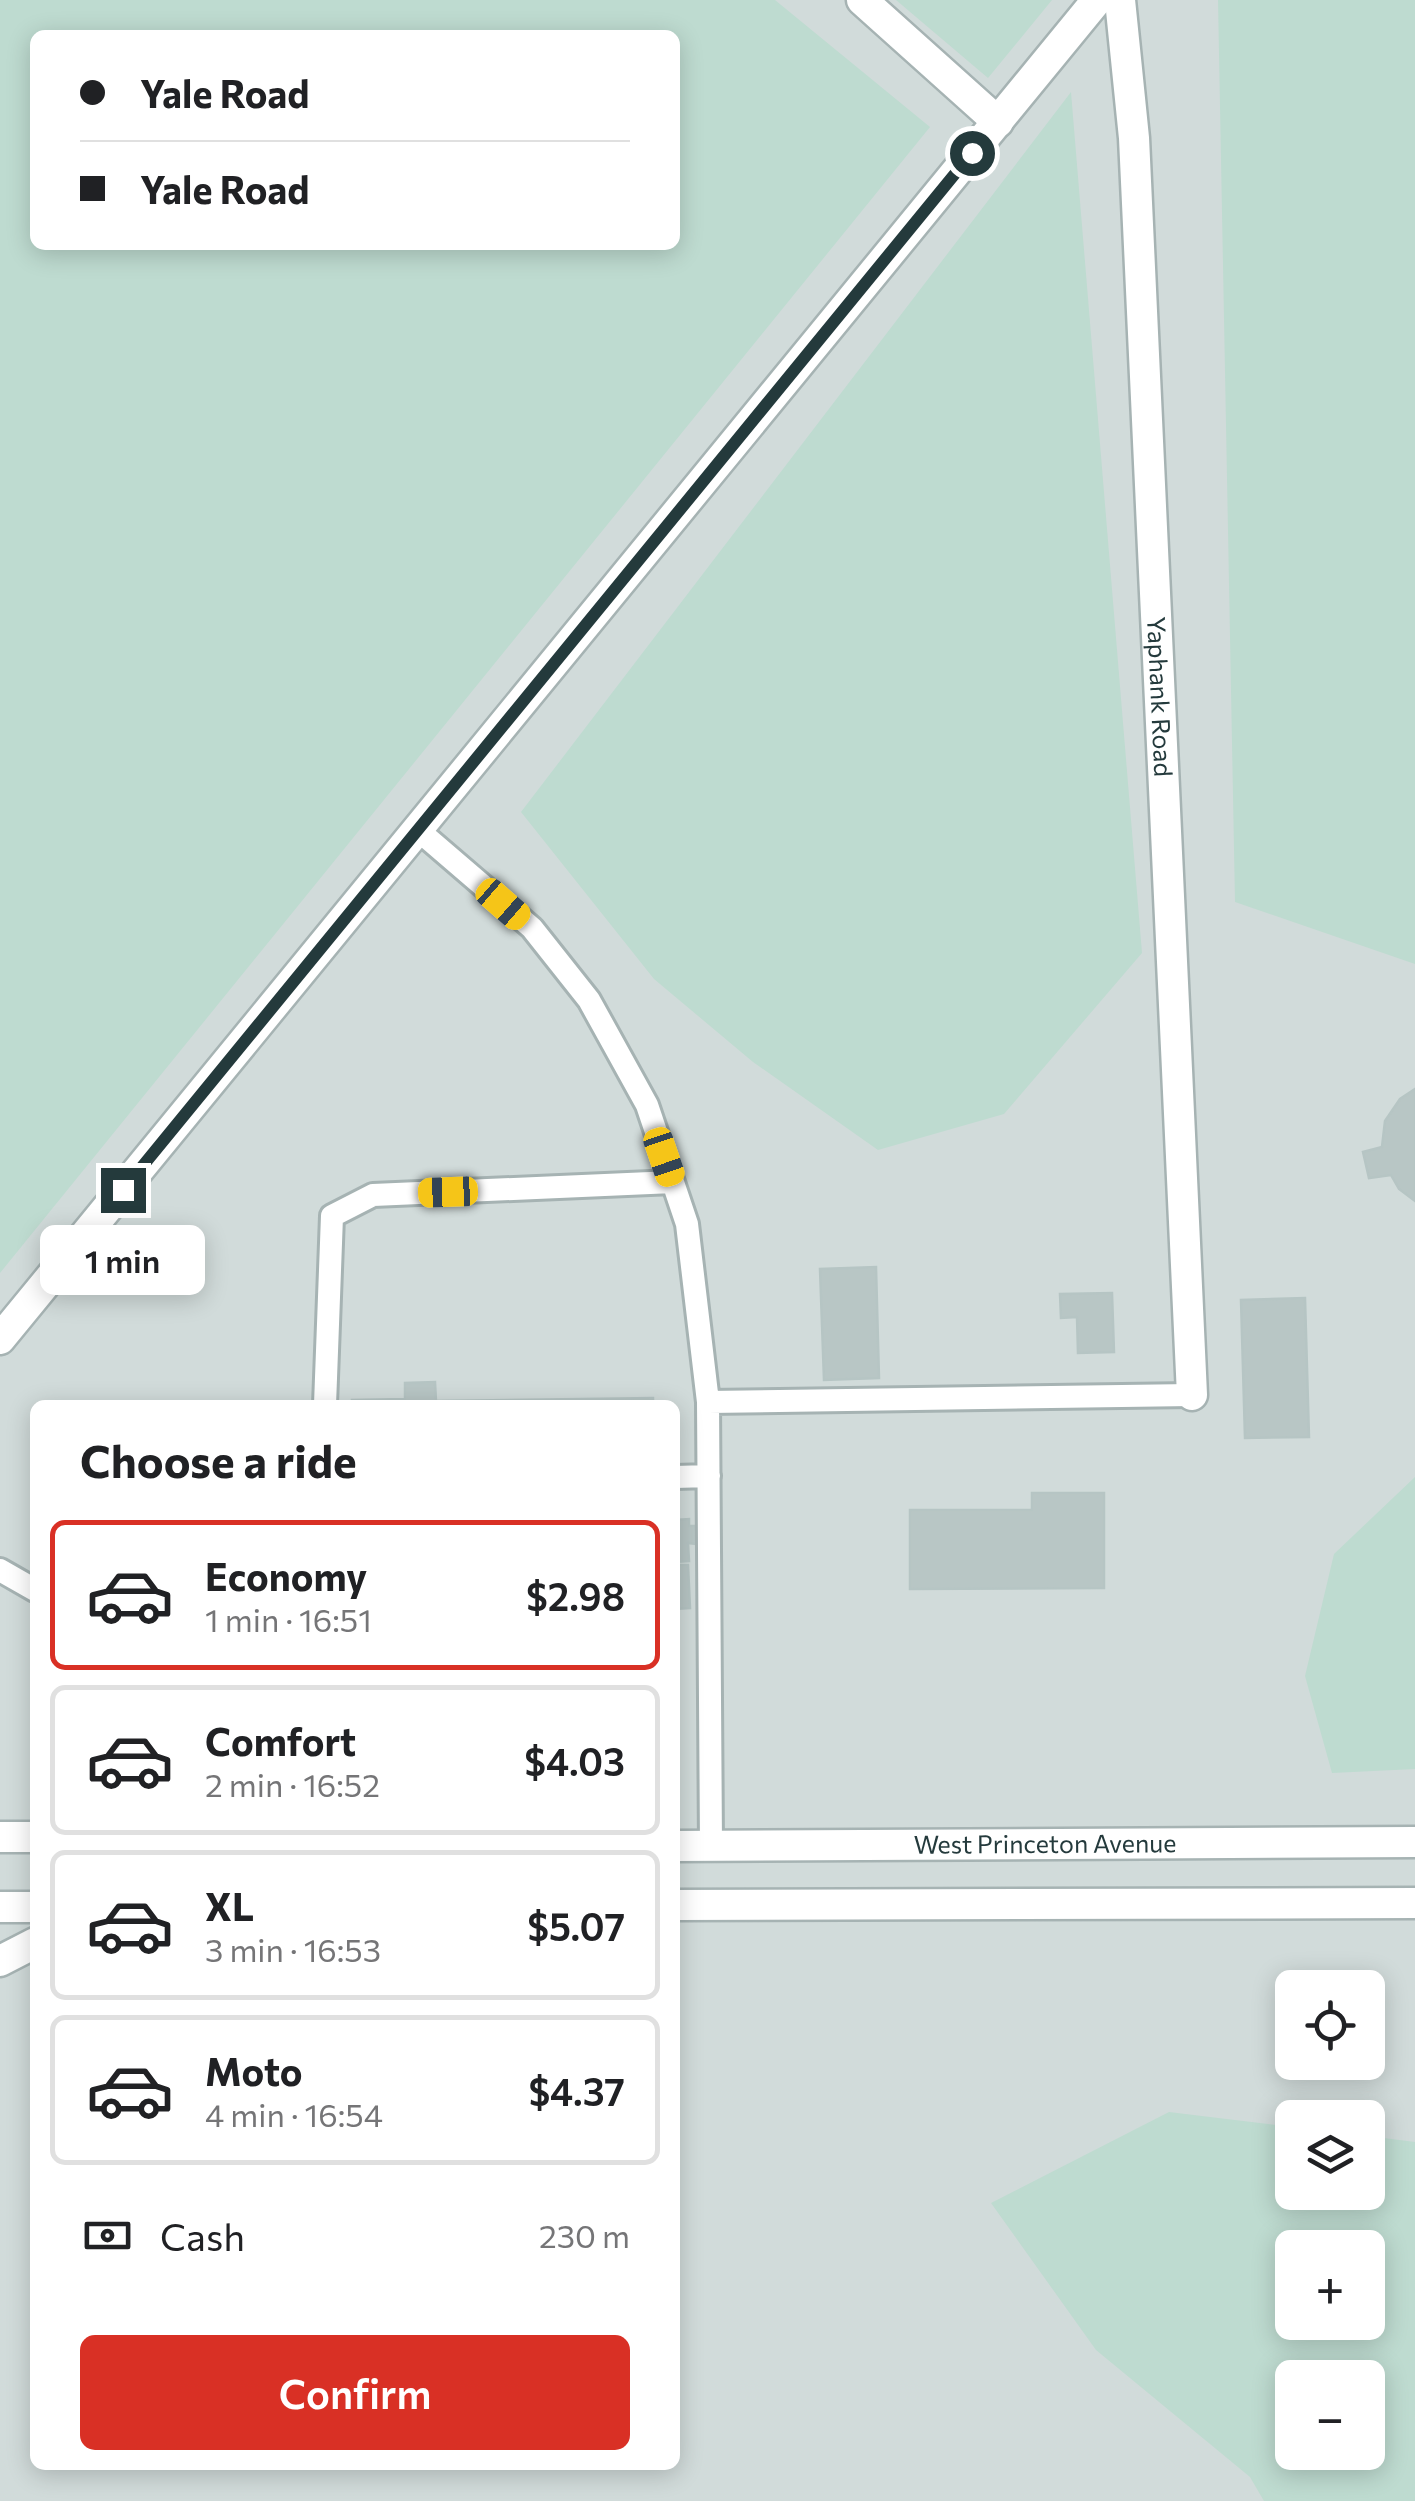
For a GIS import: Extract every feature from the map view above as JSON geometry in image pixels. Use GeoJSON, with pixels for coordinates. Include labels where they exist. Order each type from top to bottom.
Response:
{"type":"FeatureCollection","features":[{"type":"Feature","properties":{"kind":"street"},"geometry":{"type":"LineString","coordinates":[[862,0],[998,122]]}},
{"type":"Feature","properties":{"kind":"street"},"geometry":{"type":"LineString","coordinates":[[0,1339],[1097,0]]}},
{"type":"Feature","properties":{"kind":"street","name":"Yaphank Road"},"geometry":{"type":"LineString","coordinates":[[1120,0],[1134,138],[1192,1395]]}},
{"type":"Feature","properties":{"kind":"street"},"geometry":{"type":"LineString","coordinates":[[0,1837],[30,1838]]}},
{"type":"Feature","properties":{"kind":"street","name":"West Princeton Avenue"},"geometry":{"type":"LineString","coordinates":[[680,1846],[1415,1842]]}},
{"type":"Feature","properties":{"kind":"street"},"geometry":{"type":"LineString","coordinates":[[680,1905],[1415,1903]]}},
{"type":"Feature","properties":{"kind":"street"},"geometry":{"type":"LineString","coordinates":[[0,1907],[30,1907]]}},
{"type":"Feature","properties":{"kind":"street"},"geometry":{"type":"LineString","coordinates":[[0,1961],[30,1946]]}},
{"type":"Feature","properties":{"kind":"lane"},"geometry":{"type":"LineString","coordinates":[[418,830],[532,928],[589,1000],[647,1105],[687,1224],[708,1402],[711,1846]]}},
{"type":"Feature","properties":{"kind":"lane"},"geometry":{"type":"LineString","coordinates":[[325,1400],[332,1216],[374,1195],[673,1182]]}},
{"type":"Feature","properties":{"kind":"lane"},"geometry":{"type":"LineString","coordinates":[[708,1402],[1192,1395]]}},
{"type":"Feature","properties":{"kind":"lane"},"geometry":{"type":"LineString","coordinates":[[680,1476],[709,1476]]}},
{"type":"Feature","properties":{"kind":"lane"},"geometry":{"type":"LineString","coordinates":[[0,1570],[30,1587]]}},
{"type":"Feature","properties":{"kind":"shaded area"},"geometry":{"type":"Polygon","coordinates":[[[0,0],[1415,0],[1415,2501],[0,2501],[0,0]]]}},
{"type":"Feature","properties":{"kind":"green space"},"geometry":{"type":"Polygon","coordinates":[[[0,0],[775,0],[930,127],[0,1273],[0,0]]]}},
{"type":"Feature","properties":{"kind":"green space"},"geometry":{"type":"Polygon","coordinates":[[[896,0],[1052,0],[988,78],[896,0]]]}},
{"type":"Feature","properties":{"kind":"green space"},"geometry":{"type":"Polygon","coordinates":[[[1218,0],[1415,0],[1415,964],[1235,902],[1218,0]]]}},
{"type":"Feature","properties":{"kind":"green space"},"geometry":{"type":"Polygon","coordinates":[[[1071,92],[1142,953],[1004,1114],[878,1150],[753,1062],[654,979],[521,812],[1071,92]]]}},
{"type":"Feature","properties":{"kind":"green space"},"geometry":{"type":"Polygon","coordinates":[[[1415,1477],[1415,1769],[1332,1773],[1305,1676],[1334,1554],[1415,1477]]]}},
{"type":"Feature","properties":{"kind":"green space"},"geometry":{"type":"Polygon","coordinates":[[[1169,2112],[1275,2125],[1275,2210],[1385,2210],[1385,2138],[1415,2142],[1415,2501],[1264,2501],[1250,2477],[1096,2350],[991,2203],[1169,2112]]]}},
{"type":"Feature","properties":{"kind":"building"},"geometry":{"type":"Polygon","coordinates":[[[1415,1089],[1415,1201],[1399,1189],[1391,1175],[1369,1178],[1363,1152],[1382,1147],[1385,1121],[1400,1099],[1415,1089]]]}},
{"type":"Feature","properties":{"kind":"building"},"geometry":{"type":"Polygon","coordinates":[[[876,1267],[879,1378],[824,1380],[820,1269],[876,1267]]]}},
{"type":"Feature","properties":{"kind":"building"},"geometry":{"type":"Polygon","coordinates":[[[1112,1293],[1114,1352],[1078,1353],[1077,1317],[1061,1318],[1060,1294],[1112,1293]]]}},
{"type":"Feature","properties":{"kind":"building"},"geometry":{"type":"Polygon","coordinates":[[[1305,1298],[1309,1437],[1245,1438],[1241,1300],[1305,1298]]]}},
{"type":"Feature","properties":{"kind":"building"},"geometry":{"type":"Polygon","coordinates":[[[435,1382],[436,1400],[352,1400],[405,1399],[405,1383],[435,1382]]]}},
{"type":"Feature","properties":{"kind":"building"},"geometry":{"type":"Polygon","coordinates":[[[653,1398],[653,1400],[508,1400],[653,1398]]]}},
{"type":"Feature","properties":{"kind":"building"},"geometry":{"type":"Polygon","coordinates":[[[1032,1493],[1104,1493],[1104,1588],[910,1589],[910,1510],[1032,1510],[1032,1493]]]}},
{"type":"Feature","properties":{"kind":"building"},"geometry":{"type":"Polygon","coordinates":[[[689,1519],[689,1526],[696,1526],[697,1544],[688,1543],[689,1561],[680,1562],[680,1520],[689,1519]]]}},
{"type":"Feature","properties":{"kind":"building"},"geometry":{"type":"Polygon","coordinates":[[[680,1565],[688,1565],[690,1608],[680,1609],[680,1565]]]}},
{"type":"Feature","properties":{"kind":"route"},"geometry":{"type":"LineString","coordinates":[[123,1190],[972,153]]}}]}
